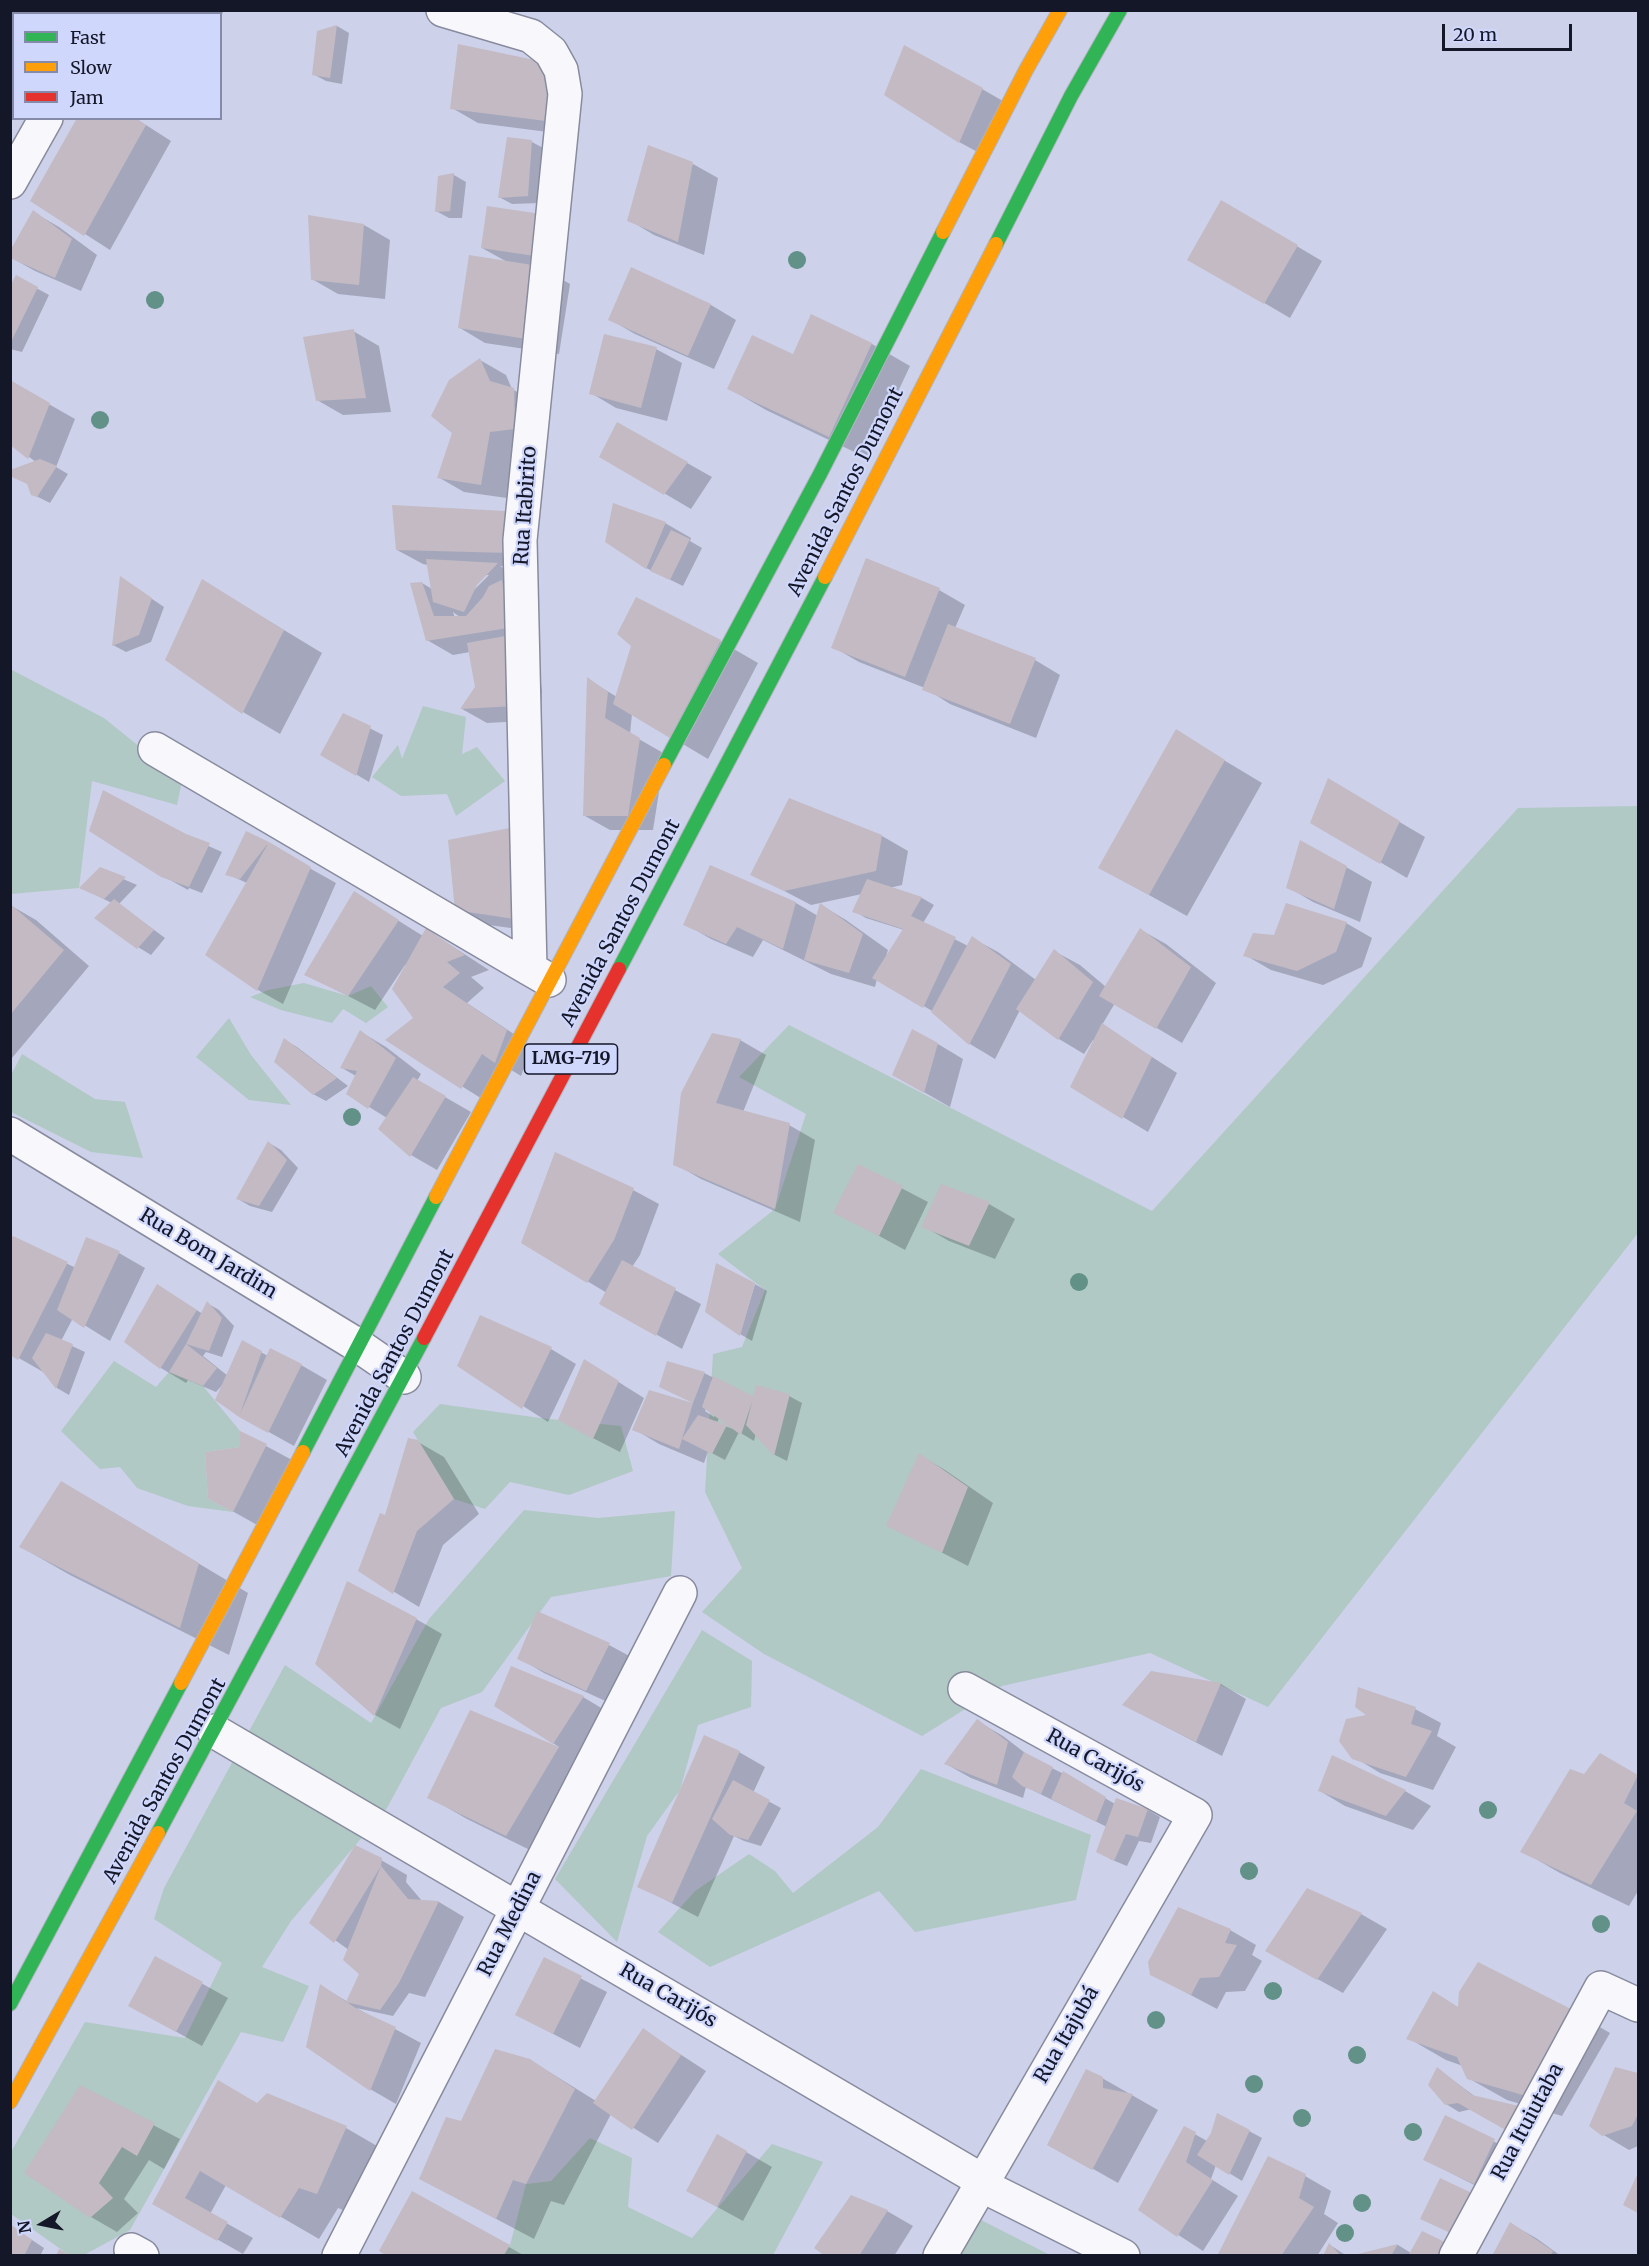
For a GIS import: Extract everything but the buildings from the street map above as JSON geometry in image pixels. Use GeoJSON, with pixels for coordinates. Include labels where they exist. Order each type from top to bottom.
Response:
{"type":"FeatureCollection","features":[{"type":"Feature","properties":{"kind":"main road","name":"Avenida Santos Dumont"},"geometry":{"type":"LineString","coordinates":[[10,2004],[359,1346],[540,974],[819,474],[1021,81],[1060,10]]}},
{"type":"Feature","properties":{"kind":"main road","name":"Avenida Santos Dumont"},"geometry":{"type":"LineString","coordinates":[[10,2102],[214,1731],[404,1377],[866,498],[1071,96],[1120,10]]}},
{"type":"Feature","properties":{"kind":"street","name":"Rua Itabirito"},"geometry":{"type":"LineString","coordinates":[[443,10],[531,36],[551,52],[561,70],[566,94],[520,540],[540,974]]}},
{"type":"Feature","properties":{"kind":"street"},"geometry":{"type":"LineString","coordinates":[[10,182],[45,120]]}},
{"type":"Feature","properties":{"kind":"street"},"geometry":{"type":"LineString","coordinates":[[155,749],[540,974]]}},
{"type":"Feature","properties":{"kind":"street","name":"Rua Bom Jardim"},"geometry":{"type":"LineString","coordinates":[[10,1134],[359,1346],[404,1377]]}},
{"type":"Feature","properties":{"kind":"street","name":"Rua Medina"},"geometry":{"type":"LineString","coordinates":[[339,2256],[680,1593]]}},
{"type":"Feature","properties":{"kind":"street","name":"Rua Carijós"},"geometry":{"type":"LineString","coordinates":[[965,1689],[1195,1815]]}},
{"type":"Feature","properties":{"kind":"street","name":"Rua Carijós"},"geometry":{"type":"LineString","coordinates":[[214,1731],[970,2174],[981,2185],[1123,2256]]}},
{"type":"Feature","properties":{"kind":"street","name":"Rua Itajubá"},"geometry":{"type":"LineString","coordinates":[[940,2256],[1195,1815]]}},
{"type":"Feature","properties":{"kind":"street","name":"Rua Ituiutaba"},"geometry":{"type":"LineString","coordinates":[[1456,2256],[1601,1988],[1638,2005]]}},
{"type":"Feature","properties":{"kind":"green space"},"geometry":{"type":"Polygon","coordinates":[[[10,669],[104,718],[182,781],[177,805],[92,781],[79,888],[11,894],[10,669]]]}},
{"type":"Feature","properties":{"kind":"green space"},"geometry":{"type":"Polygon","coordinates":[[[423,706],[466,717],[462,754],[477,747],[505,781],[456,816],[447,794],[401,796],[372,777],[398,745],[402,759],[423,706]]]}},
{"type":"Feature","properties":{"kind":"green space"},"geometry":{"type":"Polygon","coordinates":[[[1638,806],[1638,1233],[1268,1707],[1150,1653],[1002,1686],[922,1736],[764,1654],[702,1612],[742,1568],[705,1492],[713,1354],[742,1347],[765,1290],[718,1254],[775,1209],[806,1114],[739,1077],[789,1025],[1152,1211],[1518,808],[1638,806]]]}},
{"type":"Feature","properties":{"kind":"green space"},"geometry":{"type":"Polygon","coordinates":[[[304,983],[348,996],[371,986],[388,1007],[366,1023],[343,1009],[332,1023],[281,1010],[250,997],[268,990],[304,983]]]}},
{"type":"Feature","properties":{"kind":"green space"},"geometry":{"type":"Polygon","coordinates":[[[229,1018],[251,1055],[291,1105],[249,1100],[196,1057],[229,1018]]]}},
{"type":"Feature","properties":{"kind":"green space"},"geometry":{"type":"Polygon","coordinates":[[[22,1054],[95,1099],[125,1102],[143,1158],[91,1152],[11,1112],[11,1075],[22,1054]]]}},
{"type":"Feature","properties":{"kind":"green space"},"geometry":{"type":"Polygon","coordinates":[[[114,1361],[156,1387],[169,1372],[203,1386],[240,1431],[240,1447],[205,1452],[208,1499],[233,1512],[188,1506],[137,1488],[120,1467],[100,1469],[61,1431],[114,1361]]]}},
{"type":"Feature","properties":{"kind":"green space"},"geometry":{"type":"Polygon","coordinates":[[[440,1404],[540,1418],[621,1426],[633,1471],[569,1495],[510,1482],[485,1509],[454,1499],[413,1432],[440,1404]]]}},
{"type":"Feature","properties":{"kind":"green space"},"geometry":{"type":"Polygon","coordinates":[[[524,1510],[598,1518],[675,1511],[671,1576],[551,1597],[482,1692],[441,1708],[387,1808],[291,1921],[262,1967],[309,1986],[283,2042],[241,2032],[130,2230],[84,2255],[69,2255],[11,2214],[11,2152],[85,2022],[185,2038],[222,1963],[154,1919],[164,1888],[285,1665],[371,1723],[429,1619],[524,1510]]]}},
{"type":"Feature","properties":{"kind":"green space"},"geometry":{"type":"Polygon","coordinates":[[[702,1630],[752,1661],[751,1707],[698,1725],[680,1790],[647,1836],[617,1942],[555,1879],[702,1630]]]}},
{"type":"Feature","properties":{"kind":"green space"},"geometry":{"type":"Polygon","coordinates":[[[921,1769],[1091,1835],[1076,1900],[915,1932],[879,1891],[710,1967],[658,1932],[695,1891],[749,1854],[775,1871],[793,1893],[878,1827],[921,1769]]]}},
{"type":"Feature","properties":{"kind":"green space"},"geometry":{"type":"Polygon","coordinates":[[[590,2138],[632,2158],[628,2207],[692,2238],[772,2144],[823,2162],[773,2255],[504,2256],[510,2245],[526,2184],[551,2181],[590,2138]]]}},
{"type":"Feature","properties":{"kind":"green space"},"geometry":{"type":"Polygon","coordinates":[[[981,2220],[1050,2255],[960,2255],[981,2220]]]}},
{"type":"Feature","properties":{"kind":"traffic: fast"},"geometry":{"type":"LineString","coordinates":[[996,244],[1071,96],[1120,10]]}},
{"type":"Feature","properties":{"kind":"traffic: fast"},"geometry":{"type":"LineString","coordinates":[[664,765],[820,474],[943,232]]}},
{"type":"Feature","properties":{"kind":"traffic: fast"},"geometry":{"type":"LineString","coordinates":[[619,969],[825,577]]}},
{"type":"Feature","properties":{"kind":"traffic: fast"},"geometry":{"type":"LineString","coordinates":[[303,1452],[436,1197]]}},
{"type":"Feature","properties":{"kind":"traffic: fast"},"geometry":{"type":"LineString","coordinates":[[158,1833],[424,1338]]}},
{"type":"Feature","properties":{"kind":"traffic: fast"},"geometry":{"type":"LineString","coordinates":[[10,2004],[181,1683]]}},
{"type":"Feature","properties":{"kind":"traffic: slow"},"geometry":{"type":"LineString","coordinates":[[943,232],[1026,70],[1060,10]]}},
{"type":"Feature","properties":{"kind":"traffic: slow"},"geometry":{"type":"LineString","coordinates":[[825,577],[996,244]]}},
{"type":"Feature","properties":{"kind":"traffic: slow"},"geometry":{"type":"LineString","coordinates":[[436,1197],[664,765]]}},
{"type":"Feature","properties":{"kind":"traffic: slow"},"geometry":{"type":"LineString","coordinates":[[181,1683],[303,1452]]}},
{"type":"Feature","properties":{"kind":"traffic: slow"},"geometry":{"type":"LineString","coordinates":[[10,2102],[158,1833]]}},
{"type":"Feature","properties":{"kind":"traffic: jam"},"geometry":{"type":"LineString","coordinates":[[424,1338],[619,969]]}}]}
